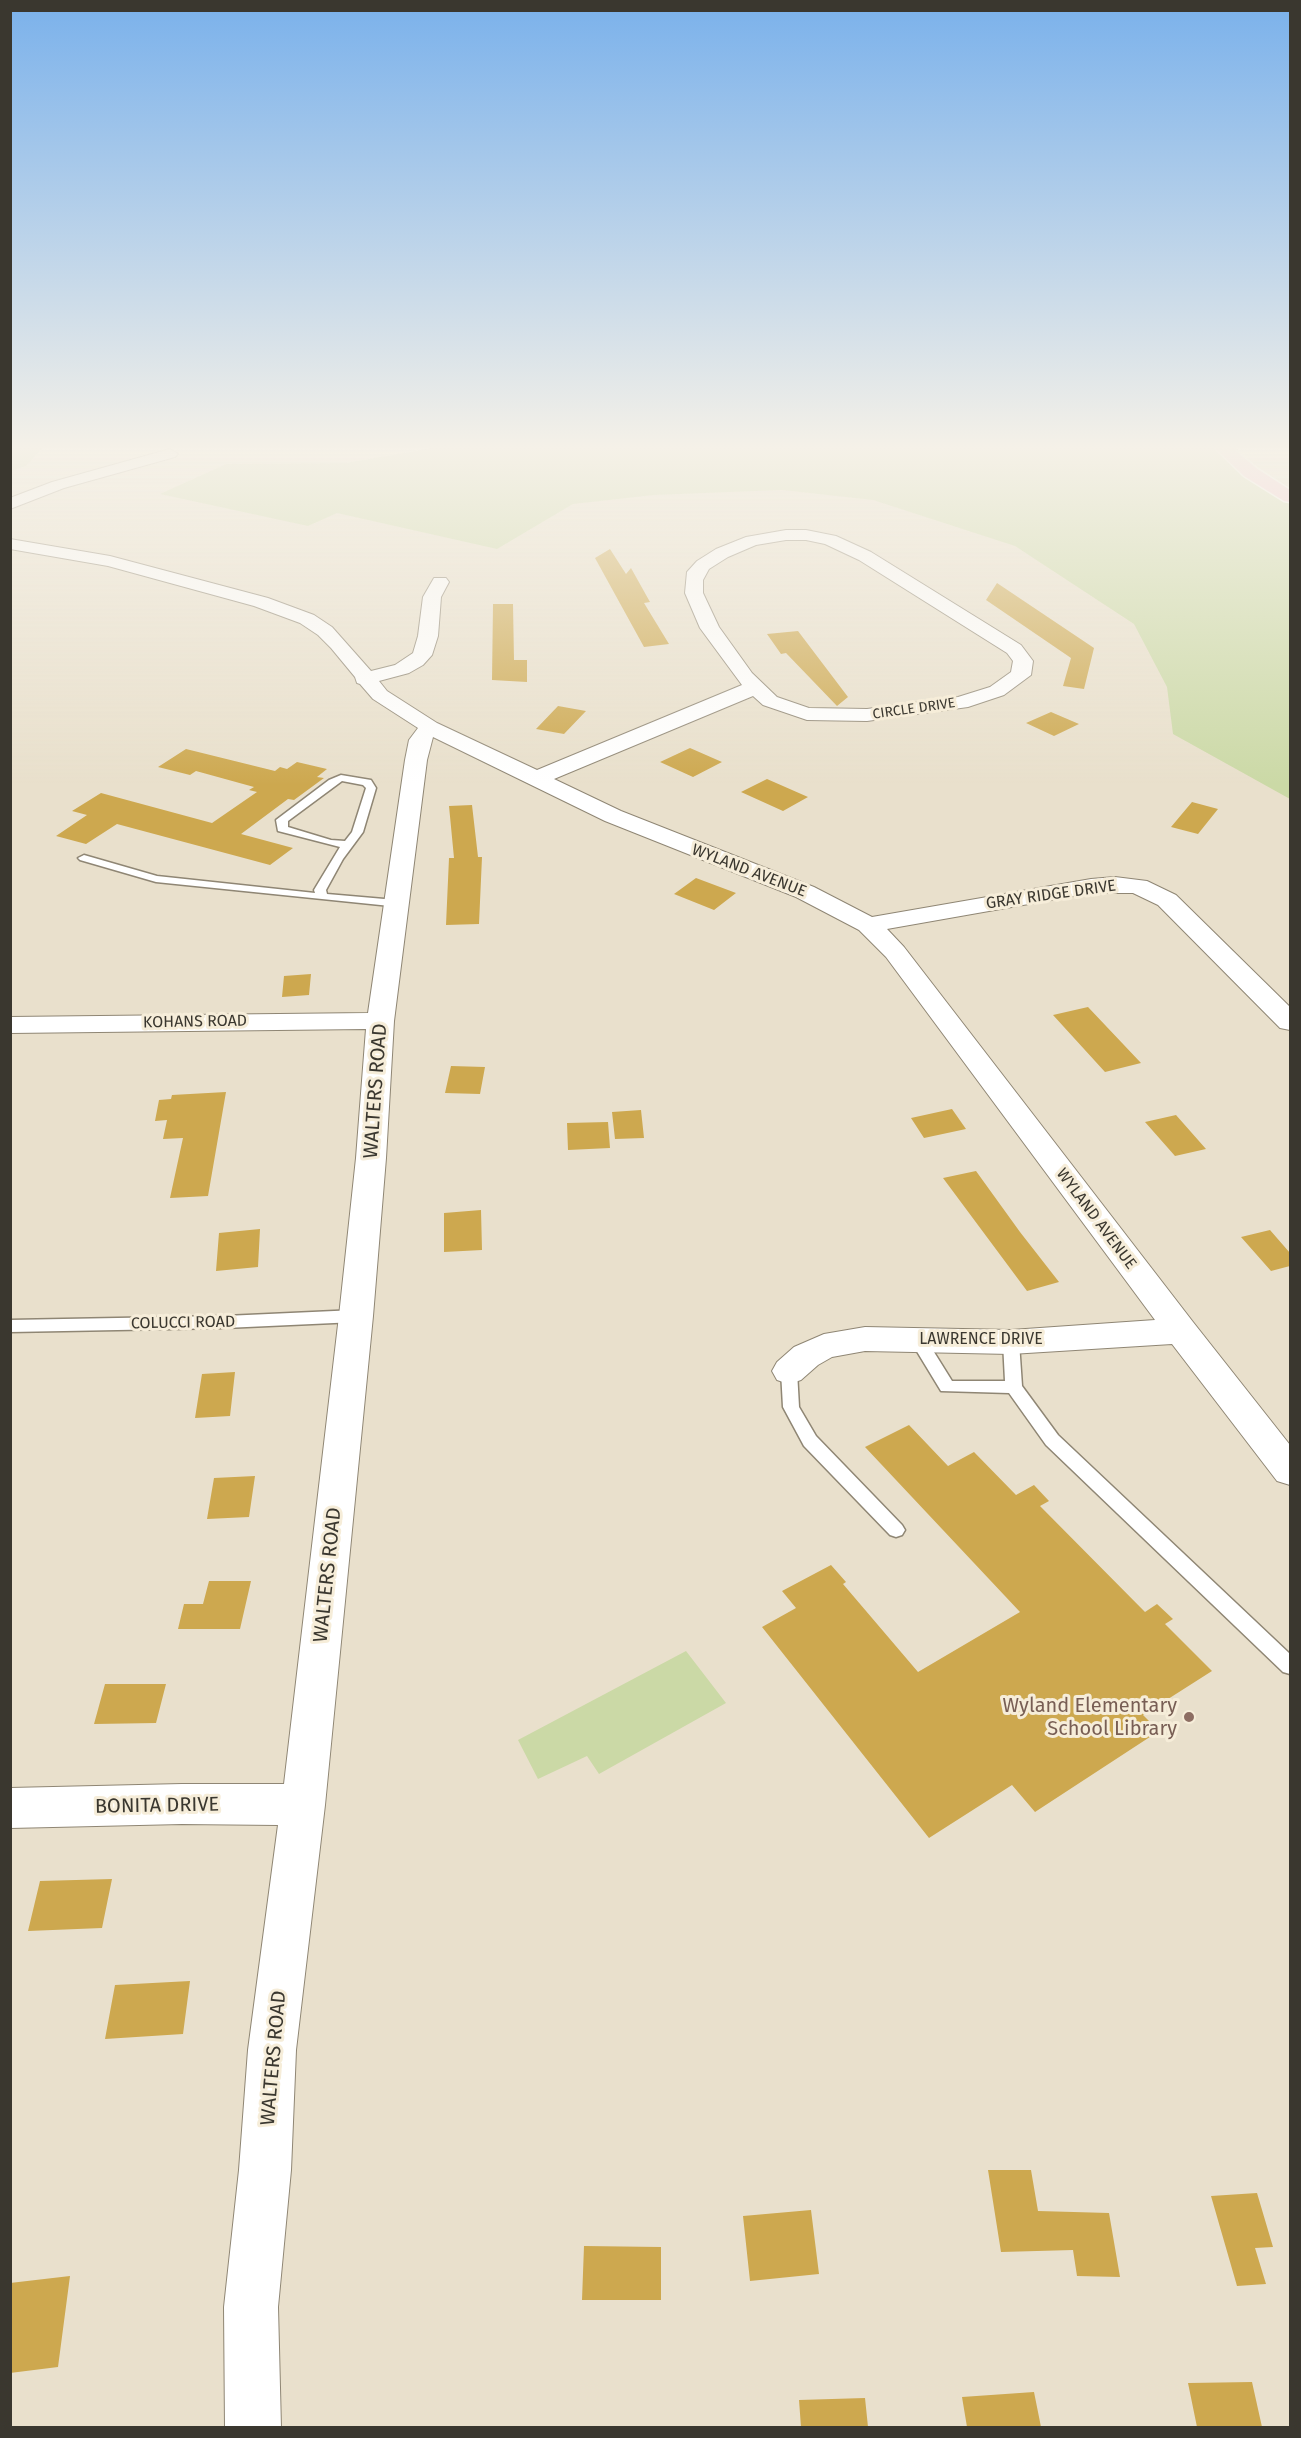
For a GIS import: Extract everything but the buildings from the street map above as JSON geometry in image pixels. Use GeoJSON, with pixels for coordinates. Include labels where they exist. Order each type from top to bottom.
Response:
{"type":"FeatureCollection","features":[{"type":"Feature","properties":{"kind":"street","name":"WYLAND AVENUE"},"geometry":{"type":"LineString","coordinates":[[91,558],[220,590],[294,614],[325,631],[380,695],[430,727],[535,779],[664,838],[815,896],[868,925],[902,960],[1181,1331],[1290,1471]]}},
{"type":"Feature","properties":{"kind":"street","name":"CIRCLE DRIVE"},"geometry":{"type":"LineString","coordinates":[[714,558],[696,572],[694,593],[710,628],[754,688],[770,701],[807,714],[867,715],[944,707],[980,697],[1016,681],[1021,675],[1024,666],[1021,657],[999,639],[867,558]]}},
{"type":"Feature","properties":{"kind":"street"},"geometry":{"type":"LineString","coordinates":[[364,679],[402,669],[416,661],[422,654],[428,636],[432,597],[440,582]]}},
{"type":"Feature","properties":{"kind":"street"},"geometry":{"type":"LineString","coordinates":[[535,779],[754,688]]}},
{"type":"Feature","properties":{"kind":"street","name":"WALTERS ROAD"},"geometry":{"type":"LineString","coordinates":[[253,2427],[251,2307],[265,2170],[272,2050],[303,1805],[356,1316],[371,1158],[380,1021],[418,750],[420,741],[430,727]]}},
{"type":"Feature","properties":{"kind":"street","name":"GRAY RIDGE DRIVE"},"geometry":{"type":"LineString","coordinates":[[868,925],[1091,886],[1115,884],[1138,886],[1167,900],[1290,1022]]}},
{"type":"Feature","properties":{"kind":"street","name":"KOHANS ROAD"},"geometry":{"type":"LineString","coordinates":[[10,1025],[380,1021]]}},
{"type":"Feature","properties":{"kind":"street","name":"LAWRENCE DRIVE"},"geometry":{"type":"LineString","coordinates":[[789,1371],[806,1356],[837,1342],[865,1339],[1011,1342],[1181,1331]]}},
{"type":"Feature","properties":{"kind":"street","name":"BONITA DRIVE"},"geometry":{"type":"LineString","coordinates":[[10,1808],[182,1804],[303,1805]]}},
{"type":"Feature","properties":{"kind":"lane"},"geometry":{"type":"LineString","coordinates":[[322,897],[320,890],[357,832],[371,788],[367,782],[341,778],[282,820],[282,829],[321,841],[348,845]]}},
{"type":"Feature","properties":{"kind":"lane"},"geometry":{"type":"LineString","coordinates":[[84,858],[156,879],[396,904]]}},
{"type":"Feature","properties":{"kind":"lane","name":"COLUCCI ROAD"},"geometry":{"type":"LineString","coordinates":[[10,1326],[225,1322],[356,1316]]}},
{"type":"Feature","properties":{"kind":"lane"},"geometry":{"type":"LineString","coordinates":[[918,1340],[947,1387],[1014,1387]]}},
{"type":"Feature","properties":{"kind":"lane"},"geometry":{"type":"LineString","coordinates":[[1011,1342],[1014,1387],[1052,1440],[1290,1666]]}},
{"type":"Feature","properties":{"kind":"lane"},"geometry":{"type":"LineString","coordinates":[[789,1371],[791,1407],[810,1441],[896,1530]]}},
{"type":"Feature","properties":{"kind":"green space"},"geometry":{"type":"Polygon","coordinates":[[[1033,558],[1290,558],[1290,799],[1173,734],[1167,687],[1134,624],[1033,558]]]}},
{"type":"Feature","properties":{"kind":"green space"},"geometry":{"type":"Polygon","coordinates":[[[686,1651],[726,1703],[599,1774],[587,1756],[538,1779],[518,1740],[686,1651]]]}},
{"type":"Feature","properties":{"kind":"place","name":"Wyland Elementary School Library"},"geometry":{"type":"Point","coordinates":[1189,1717]}}]}
